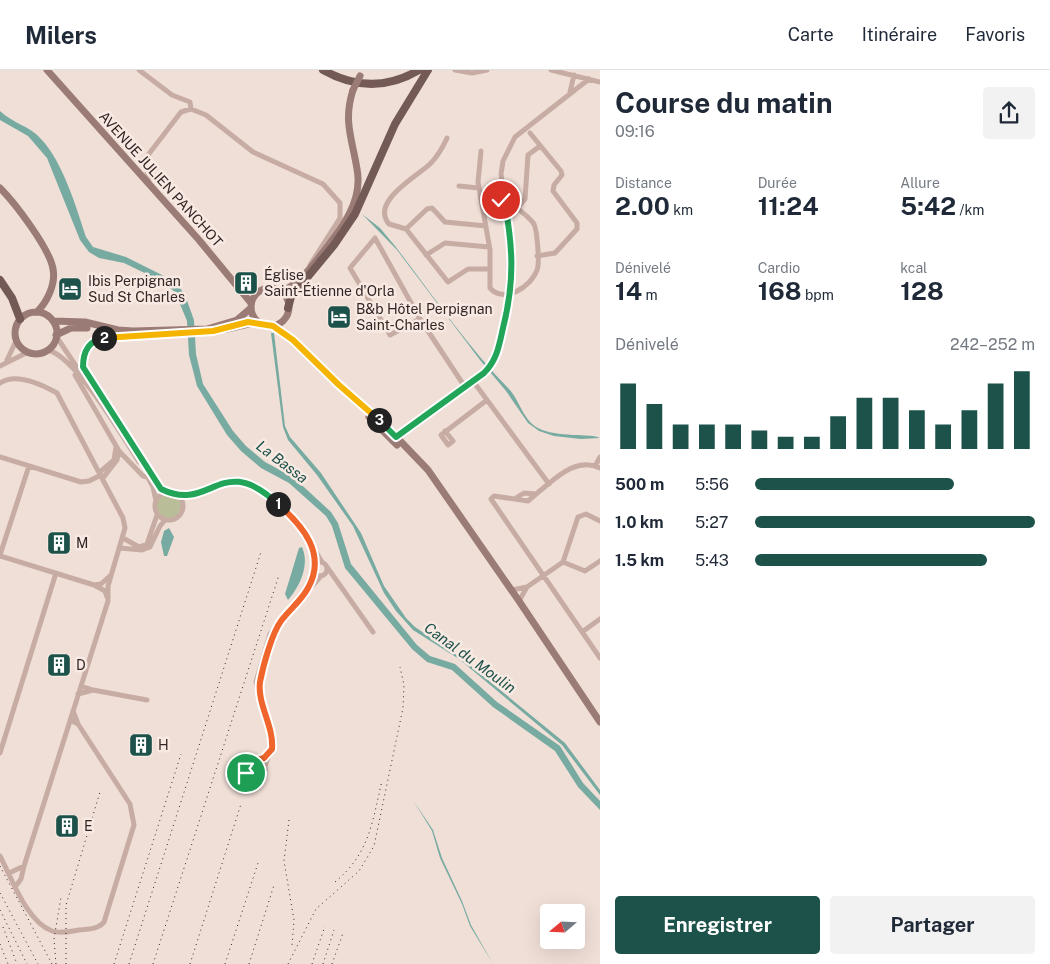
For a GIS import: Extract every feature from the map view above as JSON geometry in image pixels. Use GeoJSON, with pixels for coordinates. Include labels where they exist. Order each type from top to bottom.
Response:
{"type":"FeatureCollection","features":[{"type":"Feature","properties":{"kind":"main road","name":"AVENUE JULIEN PANCHOT"},"geometry":{"type":"LineString","coordinates":[[47,70],[230,276],[251,305]]}},
{"type":"Feature","properties":{"kind":"main road","name":"AVENUE JULIEN PANCHOT"},"geometry":{"type":"LineString","coordinates":[[53,70],[74,99]]}},
{"type":"Feature","properties":{"kind":"main road"},"geometry":{"type":"LineString","coordinates":[[323,70],[349,82],[374,85],[395,81],[419,70]]}},
{"type":"Feature","properties":{"kind":"main road"},"geometry":{"type":"LineString","coordinates":[[330,70],[353,80],[375,81],[398,76],[412,70]]}},
{"type":"Feature","properties":{"kind":"main road"},"geometry":{"type":"LineString","coordinates":[[293,340],[285,318],[291,297],[334,245],[355,214],[395,124],[428,70]]}},
{"type":"Feature","properties":{"kind":"main road"},"geometry":{"type":"LineString","coordinates":[[199,331],[231,322],[251,305],[257,293],[268,288],[280,291],[286,290],[303,276],[341,228],[355,201],[358,178],[347,119],[353,90],[363,73]]}},
{"type":"Feature","properties":{"kind":"main road"},"geometry":{"type":"LineString","coordinates":[[0,188],[28,222],[54,270],[53,280],[46,301],[37,312]]}},
{"type":"Feature","properties":{"kind":"main road","name":"AVENUE JULIEN PANCHOT"},"geometry":{"type":"LineString","coordinates":[[230,276],[245,290],[257,293]]}},
{"type":"Feature","properties":{"kind":"main road"},"geometry":{"type":"LineString","coordinates":[[0,280],[12,298],[20,319]]}},
{"type":"Feature","properties":{"kind":"main road"},"geometry":{"type":"LineString","coordinates":[[280,291],[288,301],[288,308]]}},
{"type":"Feature","properties":{"kind":"main road"},"geometry":{"type":"LineString","coordinates":[[46,301],[56,335]]}},
{"type":"Feature","properties":{"kind":"main road"},"geometry":{"type":"LineString","coordinates":[[251,305],[258,322]]}},
{"type":"Feature","properties":{"kind":"main road"},"geometry":{"type":"LineString","coordinates":[[185,332],[118,330],[85,322],[50,319],[37,312],[20,319],[15,330],[16,341],[28,352],[39,354],[48,350],[56,335],[71,328],[82,327],[140,335],[185,332],[199,331],[258,322],[273,326],[293,340],[394,439],[446,498],[512,590],[600,722]]}},
{"type":"Feature","properties":{"kind":"main road"},"geometry":{"type":"LineString","coordinates":[[273,326],[285,318]]}},
{"type":"Feature","properties":{"kind":"main road"},"geometry":{"type":"LineString","coordinates":[[496,568],[513,598],[531,621]]}},
{"type":"Feature","properties":{"kind":"street"},"geometry":{"type":"LineString","coordinates":[[139,70],[172,95],[190,102],[191,109]]}},
{"type":"Feature","properties":{"kind":"street"},"geometry":{"type":"LineString","coordinates":[[455,70],[472,74],[487,70]]}},
{"type":"Feature","properties":{"kind":"street"},"geometry":{"type":"LineString","coordinates":[[551,70],[600,82]]}},
{"type":"Feature","properties":{"kind":"street"},"geometry":{"type":"LineString","coordinates":[[569,94],[574,75]]}},
{"type":"Feature","properties":{"kind":"street"},"geometry":{"type":"LineString","coordinates":[[394,439],[493,364],[497,356],[511,294],[512,248],[501,174],[508,147],[520,132],[589,79]]}},
{"type":"Feature","properties":{"kind":"street"},"geometry":{"type":"LineString","coordinates":[[150,185],[144,159],[181,112],[191,109],[206,115],[252,152],[322,184],[340,203],[340,218],[303,276]]}},
{"type":"Feature","properties":{"kind":"street"},"geometry":{"type":"LineString","coordinates":[[530,134],[560,171],[562,175],[554,184],[553,191],[577,224],[577,229],[555,253],[537,256]]}},
{"type":"Feature","properties":{"kind":"street"},"geometry":{"type":"LineString","coordinates":[[447,138],[439,153],[430,163],[395,192],[384,210],[383,216],[389,224],[406,229],[448,282],[468,269],[490,269]]}},
{"type":"Feature","properties":{"kind":"street"},"geometry":{"type":"LineString","coordinates":[[507,217],[525,199],[528,155],[540,146]]}},
{"type":"Feature","properties":{"kind":"street"},"geometry":{"type":"LineString","coordinates":[[480,151],[479,188],[489,247],[490,288],[494,292],[511,294],[520,290],[535,274],[538,266],[534,225],[517,208]]}},
{"type":"Feature","properties":{"kind":"street"},"geometry":{"type":"LineString","coordinates":[[459,186],[479,188]]}},
{"type":"Feature","properties":{"kind":"street"},"geometry":{"type":"LineString","coordinates":[[482,204],[504,199]]}},
{"type":"Feature","properties":{"kind":"street"},"geometry":{"type":"LineString","coordinates":[[406,229],[427,209],[432,208],[445,222],[486,226]]}},
{"type":"Feature","properties":{"kind":"street"},"geometry":{"type":"LineString","coordinates":[[420,319],[390,335],[350,268],[375,238],[420,319],[465,387]]}},
{"type":"Feature","properties":{"kind":"street"},"geometry":{"type":"LineString","coordinates":[[426,255],[445,243],[489,247]]}},
{"type":"Feature","properties":{"kind":"street"},"geometry":{"type":"LineString","coordinates":[[56,335],[78,369],[115,416]]}},
{"type":"Feature","properties":{"kind":"street"},"geometry":{"type":"LineString","coordinates":[[140,335],[97,339],[85,351],[83,367],[156,483],[168,492],[178,495],[191,496],[225,482],[253,484],[268,494],[298,522],[322,562],[338,581],[373,632]]}},
{"type":"Feature","properties":{"kind":"street"},"geometry":{"type":"LineString","coordinates":[[6,362],[16,341]]}},
{"type":"Feature","properties":{"kind":"street"},"geometry":{"type":"LineString","coordinates":[[48,350],[57,352],[73,369],[108,414],[149,478],[156,501],[157,515],[147,544],[139,547],[123,538]]}},
{"type":"Feature","properties":{"kind":"street"},"geometry":{"type":"LineString","coordinates":[[0,366],[28,352]]}},
{"type":"Feature","properties":{"kind":"street"},"geometry":{"type":"LineString","coordinates":[[73,369],[82,391],[105,424],[118,449],[143,476],[149,478]]}},
{"type":"Feature","properties":{"kind":"street"},"geometry":{"type":"LineString","coordinates":[[0,383],[10,378],[19,378],[56,393],[123,518],[125,528],[111,575],[108,601],[24,866],[15,887]]}},
{"type":"Feature","properties":{"kind":"street"},"geometry":{"type":"LineString","coordinates":[[473,381],[549,484]]}},
{"type":"Feature","properties":{"kind":"street"},"geometry":{"type":"LineString","coordinates":[[445,432],[487,400]]}},
{"type":"Feature","properties":{"kind":"street"},"geometry":{"type":"LineString","coordinates":[[0,457],[80,482],[89,481],[101,475],[117,460],[118,449]]}},
{"type":"Feature","properties":{"kind":"street"},"geometry":{"type":"LineString","coordinates":[[600,457],[598,467],[573,467],[528,501],[494,496],[491,499],[600,658]]}},
{"type":"Feature","properties":{"kind":"street"},"geometry":{"type":"LineString","coordinates":[[27,466],[0,555],[94,585],[105,592],[108,601]]}},
{"type":"Feature","properties":{"kind":"street"},"geometry":{"type":"LineString","coordinates":[[156,501],[160,495],[168,492]]}},
{"type":"Feature","properties":{"kind":"street"},"geometry":{"type":"LineString","coordinates":[[178,495],[183,507]]}},
{"type":"Feature","properties":{"kind":"street"},"geometry":{"type":"LineString","coordinates":[[120,548],[142,550],[150,547],[160,526],[165,520],[177,518],[191,496]]}},
{"type":"Feature","properties":{"kind":"street"},"geometry":{"type":"LineString","coordinates":[[512,590],[527,587],[563,562],[578,517],[586,514],[600,522]]}},
{"type":"Feature","properties":{"kind":"street"},"geometry":{"type":"LineString","coordinates":[[157,515],[165,520]]}},
{"type":"Feature","properties":{"kind":"street"},"geometry":{"type":"LineString","coordinates":[[309,587],[315,565],[314,550]]}},
{"type":"Feature","properties":{"kind":"street"},"geometry":{"type":"LineString","coordinates":[[563,562],[585,571],[600,561]]}},
{"type":"Feature","properties":{"kind":"street"},"geometry":{"type":"LineString","coordinates":[[315,565],[322,562]]}},
{"type":"Feature","properties":{"kind":"street"},"geometry":{"type":"LineString","coordinates":[[272,749],[259,759],[250,760],[246,764],[245,770],[249,777],[256,779],[262,777],[272,749],[272,737],[257,688],[257,676],[270,634],[327,568]]}},
{"type":"Feature","properties":{"kind":"street"},"geometry":{"type":"LineString","coordinates":[[314,571],[322,576],[338,581]]}},
{"type":"Feature","properties":{"kind":"street"},"geometry":{"type":"LineString","coordinates":[[0,753],[56,573]]}},
{"type":"Feature","properties":{"kind":"street"},"geometry":{"type":"LineString","coordinates":[[94,585],[101,584],[111,575]]}},
{"type":"Feature","properties":{"kind":"street"},"geometry":{"type":"LineString","coordinates":[[519,601],[527,587]]}},
{"type":"Feature","properties":{"kind":"street"},"geometry":{"type":"LineString","coordinates":[[582,632],[600,619]]}},
{"type":"Feature","properties":{"kind":"street"},"geometry":{"type":"LineString","coordinates":[[80,686],[147,700]]}},
{"type":"Feature","properties":{"kind":"street"},"geometry":{"type":"LineString","coordinates":[[78,694],[93,690]]}},
{"type":"Feature","properties":{"kind":"street"},"geometry":{"type":"LineString","coordinates":[[0,856],[15,887],[38,922],[54,932],[98,927],[104,922],[134,826],[134,816],[130,804],[78,724],[73,711]]}},
{"type":"Feature","properties":{"kind":"street"},"geometry":{"type":"LineString","coordinates":[[70,720],[78,724]]}},
{"type":"Feature","properties":{"kind":"street"},"geometry":{"type":"LineString","coordinates":[[259,759],[265,766]]}},
{"type":"Feature","properties":{"kind":"street"},"geometry":{"type":"LineString","coordinates":[[9,873],[24,866]]}},
{"type":"Feature","properties":{"kind":"green space"},"geometry":{"type":"Polygon","coordinates":[[[169,494],[177,498],[181,506],[177,514],[169,518],[161,514],[157,506],[161,498],[169,494]]]}},
{"type":"Feature","properties":{"kind":"water"},"geometry":{"type":"Polygon","coordinates":[[[0,111],[37,135],[49,149],[62,172],[86,237],[93,247],[126,257],[164,276],[180,288],[185,295],[194,320],[196,354],[203,384],[233,431],[246,446],[265,462],[293,477],[331,512],[338,523],[351,564],[417,645],[430,656],[455,664],[497,702],[560,746],[583,783],[600,801],[600,810],[578,787],[555,751],[493,707],[452,670],[427,662],[412,649],[345,568],[332,526],[326,516],[289,483],[261,468],[241,451],[227,435],[197,386],[189,355],[187,321],[175,292],[161,281],[124,263],[99,258],[89,252],[80,240],[47,158],[28,136],[0,120],[0,111]]]}},
{"type":"Feature","properties":{"kind":"water"},"geometry":{"type":"Polygon","coordinates":[[[362,214],[380,228],[395,246],[464,338],[513,394],[533,425],[554,433],[600,438],[581,439],[554,436],[539,431],[528,423],[506,391],[480,360],[397,250],[362,214]]]}},
{"type":"Feature","properties":{"kind":"water"},"geometry":{"type":"Polygon","coordinates":[[[271,333],[274,333],[285,426],[290,437],[321,473],[361,533],[384,586],[406,618],[415,627],[461,658],[565,743],[600,790],[600,795],[562,745],[459,659],[413,630],[396,611],[384,593],[353,526],[317,475],[288,440],[283,427],[271,333]]]}},
{"type":"Feature","properties":{"kind":"water"},"geometry":{"type":"Polygon","coordinates":[[[169,528],[174,537],[167,556],[164,556],[161,542],[164,531],[169,528]]]}},
{"type":"Feature","properties":{"kind":"water"},"geometry":{"type":"Polygon","coordinates":[[[302,547],[305,561],[304,568],[300,582],[288,600],[285,594],[299,548],[302,547]]]}},
{"type":"Feature","properties":{"kind":"water"},"geometry":{"type":"Polygon","coordinates":[[[413,800],[433,830],[442,858],[462,901],[471,925],[493,964],[470,926],[462,904],[440,858],[432,831],[413,800]]]}},
{"type":"Feature","properties":{"kind":"railway"},"geometry":{"type":"LineString","coordinates":[[129,964],[261,552]]}},
{"type":"Feature","properties":{"kind":"railway"},"geometry":{"type":"LineString","coordinates":[[153,964],[279,575]]}},
{"type":"Feature","properties":{"kind":"railway"},"geometry":{"type":"LineString","coordinates":[[288,964],[316,909],[359,871],[374,846],[403,708],[404,685],[400,667]]}},
{"type":"Feature","properties":{"kind":"railway"},"geometry":{"type":"LineString","coordinates":[[114,964],[181,754]]}},
{"type":"Feature","properties":{"kind":"railway"},"geometry":{"type":"LineString","coordinates":[[335,882],[347,871],[363,848],[372,823],[382,781]]}},
{"type":"Feature","properties":{"kind":"railway"},"geometry":{"type":"LineString","coordinates":[[66,964],[66,905],[100,792]]}},
{"type":"Feature","properties":{"kind":"railway"},"geometry":{"type":"LineString","coordinates":[[190,964],[241,804]]}},
{"type":"Feature","properties":{"kind":"railway"},"geometry":{"type":"LineString","coordinates":[[289,820],[284,861],[294,920],[292,946]]}},
{"type":"Feature","properties":{"kind":"railway"},"geometry":{"type":"LineString","coordinates":[[225,964],[259,860]]}},
{"type":"Feature","properties":{"kind":"railway"},"geometry":{"type":"LineString","coordinates":[[0,866],[52,964]]}},
{"type":"Feature","properties":{"kind":"railway"},"geometry":{"type":"LineString","coordinates":[[249,964],[274,885]]}},
{"type":"Feature","properties":{"kind":"railway"},"geometry":{"type":"LineString","coordinates":[[0,893],[38,964]]}},
{"type":"Feature","properties":{"kind":"railway"},"geometry":{"type":"LineString","coordinates":[[56,964],[54,939],[61,897]]}},
{"type":"Feature","properties":{"kind":"railway"},"geometry":{"type":"LineString","coordinates":[[0,910],[27,964]]}},
{"type":"Feature","properties":{"kind":"railway"},"geometry":{"type":"LineString","coordinates":[[312,964],[325,926]]}},
{"type":"Feature","properties":{"kind":"railway"},"geometry":{"type":"LineString","coordinates":[[3,927],[17,964]]}},
{"type":"Feature","properties":{"kind":"railway"},"geometry":{"type":"LineString","coordinates":[[323,964],[334,930]]}},
{"type":"Feature","properties":{"kind":"railway"},"geometry":{"type":"LineString","coordinates":[[332,964],[343,933]]}},
{"type":"Feature","properties":{"kind":"railway"},"geometry":{"type":"LineString","coordinates":[[0,944],[8,964]]}},
{"type":"Feature","properties":{"kind":"place","name":"Église Saint-Étienne d'Orla"},"geometry":{"type":"Point","coordinates":[246,283]}},
{"type":"Feature","properties":{"kind":"place","name":"Ibis Perpignan Sud St Charles"},"geometry":{"type":"Point","coordinates":[70,289]}},
{"type":"Feature","properties":{"kind":"place","name":"B&b Hôtel Perpignan Saint-Charles"},"geometry":{"type":"Point","coordinates":[339,317]}},
{"type":"Feature","properties":{"kind":"place","name":"M"},"geometry":{"type":"Point","coordinates":[59,543]}},
{"type":"Feature","properties":{"kind":"place","name":"D"},"geometry":{"type":"Point","coordinates":[59,665]}},
{"type":"Feature","properties":{"kind":"place","name":"H"},"geometry":{"type":"Point","coordinates":[141,745]}},
{"type":"Feature","properties":{"kind":"place","name":"E"},"geometry":{"type":"Point","coordinates":[67,826]}},
{"type":"Feature","properties":{"kind":"route"},"geometry":{"type":"LineString","coordinates":[[246,773],[245,767],[250,760],[264,758],[272,749],[272,737],[263,706],[261,680],[278,626],[309,587],[315,565],[314,550],[309,538],[298,522],[268,494],[253,484],[233,481],[225,482],[184,497],[161,489],[149,473],[115,416],[87,376],[83,367],[85,351],[97,339],[106,337],[198,333],[223,330],[248,322],[258,322],[273,326],[293,340],[396,437],[484,373],[493,364],[497,356],[509,306],[513,270],[509,225],[504,199],[501,200]]}},
{"type":"Feature","properties":{"kind":"water label","name":"La Bassa"},"geometry":{"type":"Point","coordinates":[282,462]}},
{"type":"Feature","properties":{"kind":"water label","name":"Canal du Moulin"},"geometry":{"type":"Point","coordinates":[470,658]}}]}
